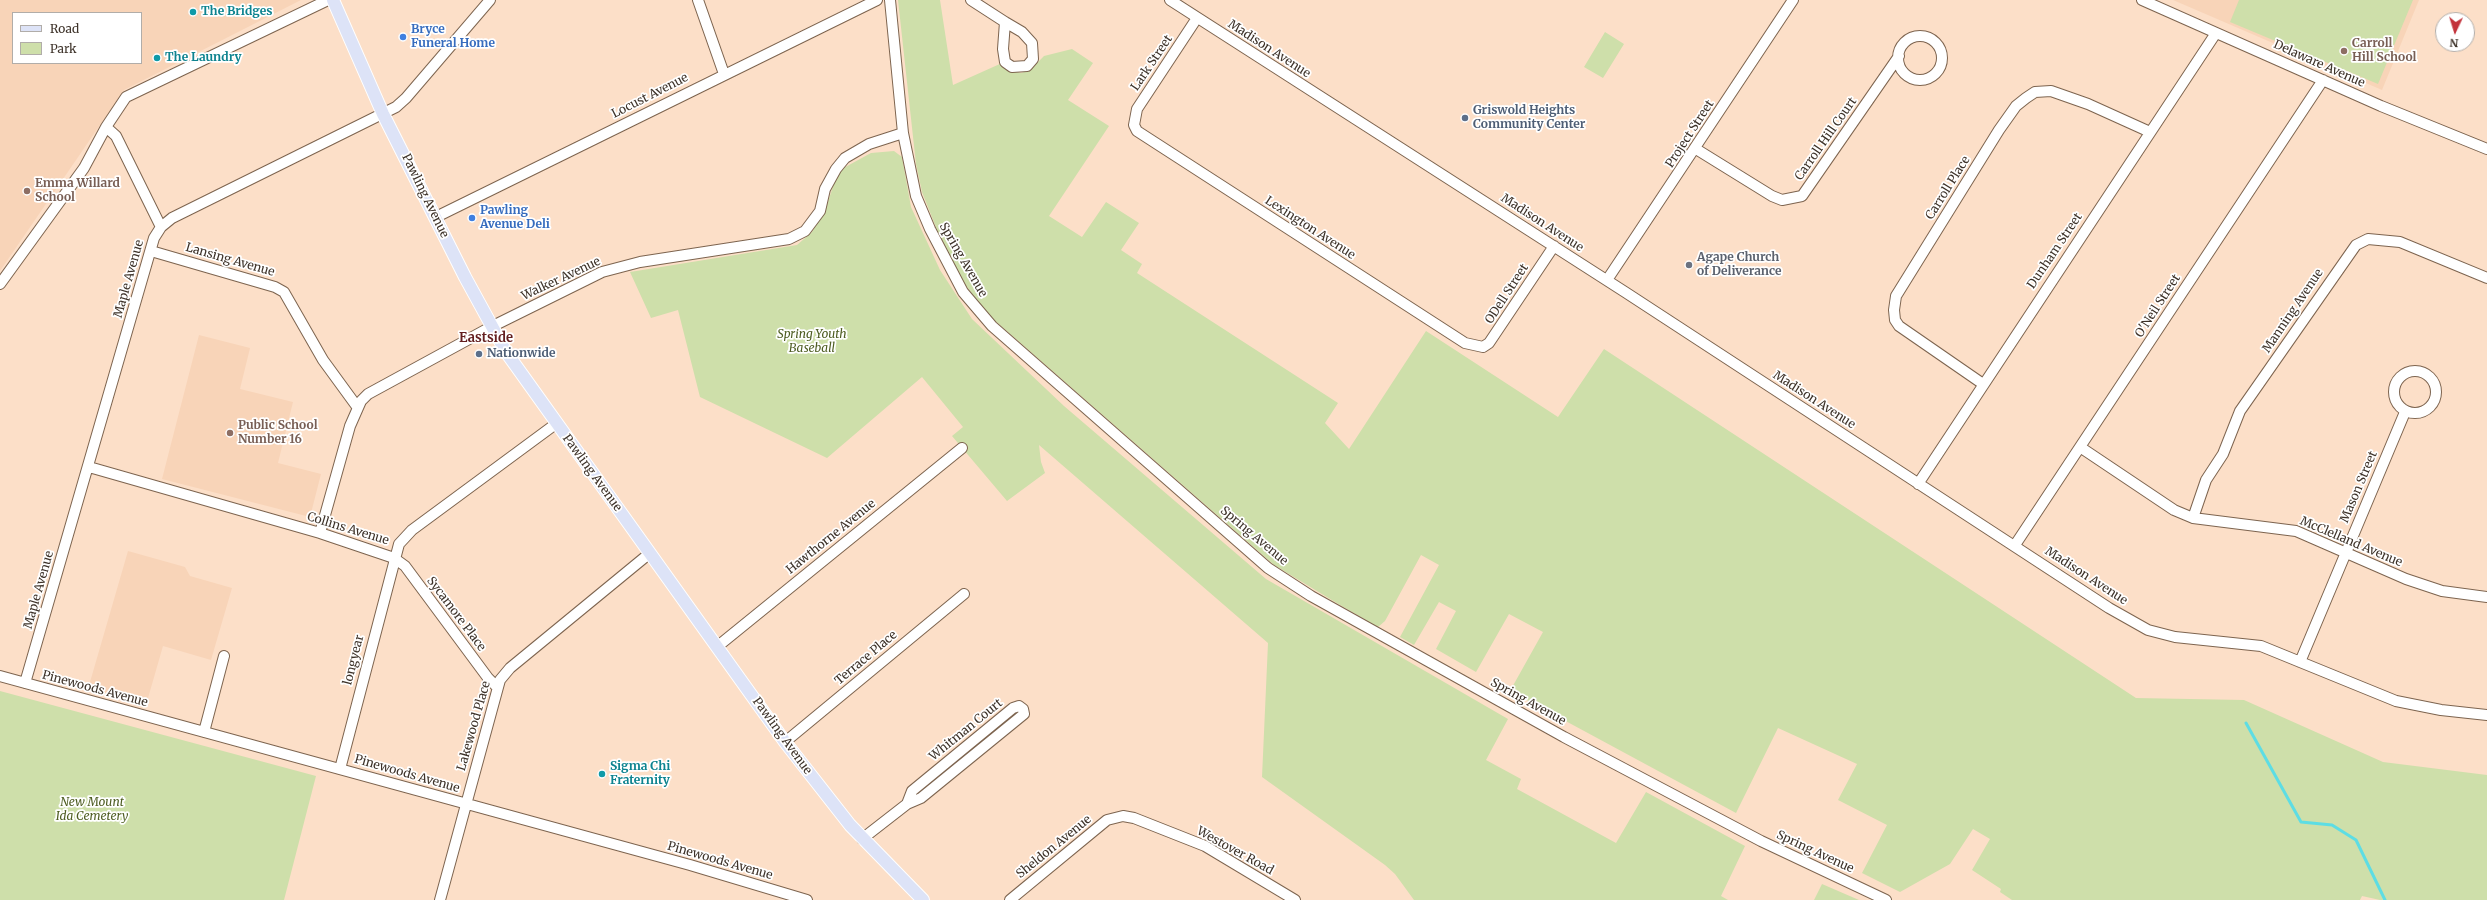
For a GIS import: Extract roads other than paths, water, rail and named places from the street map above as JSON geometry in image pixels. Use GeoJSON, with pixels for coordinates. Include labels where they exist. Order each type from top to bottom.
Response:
{"type":"FeatureCollection","features":[{"type":"Feature","properties":{"kind":"main road","name":"Pawling Avenue"},"geometry":{"type":"LineString","coordinates":[[333,0],[383,114],[491,327],[506,352],[718,646],[785,742],[862,839],[923,900]]}},
{"type":"Feature","properties":{"kind":"street"},"geometry":{"type":"LineString","coordinates":[[0,284],[84,168],[106,128],[126,97],[328,0]]}},
{"type":"Feature","properties":{"kind":"street","name":"Maple Avenue"},"geometry":{"type":"LineString","coordinates":[[25,683],[89,467],[154,238],[161,227],[172,218],[383,114],[406,98],[490,0]]}},
{"type":"Feature","properties":{"kind":"street"},"geometry":{"type":"LineString","coordinates":[[698,0],[724,74]]}},
{"type":"Feature","properties":{"kind":"street","name":"Locust Avenue"},"geometry":{"type":"LineString","coordinates":[[436,217],[876,0]]}},
{"type":"Feature","properties":{"kind":"street","name":"Spring Avenue"},"geometry":{"type":"LineString","coordinates":[[890,0],[903,133],[916,196],[927,223],[963,292],[992,326],[1268,568],[1311,596],[1564,737],[1761,841],[1886,900]]}},
{"type":"Feature","properties":{"kind":"street"},"geometry":{"type":"LineString","coordinates":[[971,0],[1005,22]]}},
{"type":"Feature","properties":{"kind":"street","name":"Madison Avenue"},"geometry":{"type":"LineString","coordinates":[[1170,0],[1607,280],[1918,484],[2015,545],[2109,608],[2148,630],[2175,637],[2261,646],[2396,701],[2441,710],[2487,715]]}},
{"type":"Feature","properties":{"kind":"street","name":"Project Street"},"geometry":{"type":"LineString","coordinates":[[1607,280],[1696,149],[1793,0]]}},
{"type":"Feature","properties":{"kind":"street","name":"Delaware Avenue"},"geometry":{"type":"LineString","coordinates":[[2142,0],[2323,80],[2487,149]]}},
{"type":"Feature","properties":{"kind":"street","name":"Lark Street"},"geometry":{"type":"LineString","coordinates":[[1134,125],[1137,109],[1197,18]]}},
{"type":"Feature","properties":{"kind":"street","name":"Dunham Street"},"geometry":{"type":"LineString","coordinates":[[1918,484],[2216,33]]}},
{"type":"Feature","properties":{"kind":"street","name":"Carroll Hill Court"},"geometry":{"type":"LineString","coordinates":[[1696,149],[1772,196],[1787,200],[1802,196],[1899,56],[1904,43],[1916,36],[1924,36],[1936,43],[1942,55],[1942,63],[1934,75],[1921,80],[1914,79],[1902,70],[1899,56]]}},
{"type":"Feature","properties":{"kind":"street","name":"O'Neil Street"},"geometry":{"type":"LineString","coordinates":[[2015,545],[2323,80]]}},
{"type":"Feature","properties":{"kind":"street","name":"Carroll Place"},"geometry":{"type":"LineString","coordinates":[[1983,384],[1899,326],[1895,320],[1894,310],[1896,296],[1999,130],[2016,106],[2026,98],[2035,92],[2051,91],[2088,104],[2150,132]]}},
{"type":"Feature","properties":{"kind":"street","name":"Lexington Avenue"},"geometry":{"type":"LineString","coordinates":[[1134,125],[1143,136],[1465,342],[1477,346]]}},
{"type":"Feature","properties":{"kind":"street"},"geometry":{"type":"LineString","coordinates":[[106,128],[116,136],[161,227]]}},
{"type":"Feature","properties":{"kind":"street","name":"Walker Avenue"},"geometry":{"type":"LineString","coordinates":[[320,533],[350,426],[358,408],[368,394],[491,327],[602,272],[640,262],[789,239],[805,231],[820,211],[825,190],[836,168],[845,158],[869,144],[903,133]]}},
{"type":"Feature","properties":{"kind":"street","name":"Manning Avenue"},"geometry":{"type":"LineString","coordinates":[[2193,518],[2206,480],[2223,454],[2240,411],[2356,245],[2368,239],[2400,242],[2487,278]]}},
{"type":"Feature","properties":{"kind":"street","name":"ODell Street"},"geometry":{"type":"LineString","coordinates":[[1477,346],[1483,347],[1496,336],[1554,246]]}},
{"type":"Feature","properties":{"kind":"street","name":"Lansing Avenue"},"geometry":{"type":"LineString","coordinates":[[151,251],[275,287],[284,292],[323,360],[358,408]]}},
{"type":"Feature","properties":{"kind":"street"},"geometry":{"type":"LineString","coordinates":[[2410,371],[2424,372],[2434,383],[2436,398],[2427,410],[2413,414],[2406,412],[2400,408],[2393,396],[2395,383],[2399,377],[2410,371]]}},
{"type":"Feature","properties":{"kind":"street","name":"Mason Street"},"geometry":{"type":"LineString","coordinates":[[2300,662],[2406,412]]}},
{"type":"Feature","properties":{"kind":"street","name":"Collins Avenue"},"geometry":{"type":"LineString","coordinates":[[89,467],[320,533],[394,558],[399,544],[412,530],[557,423]]}},
{"type":"Feature","properties":{"kind":"street","name":"McClelland Avenue"},"geometry":{"type":"LineString","coordinates":[[2080,447],[2174,510],[2193,518],[2296,531],[2425,586],[2442,591],[2487,597]]}},
{"type":"Feature","properties":{"kind":"street","name":"Hawthorne Avenue"},"geometry":{"type":"LineString","coordinates":[[718,646],[962,448]]}},
{"type":"Feature","properties":{"kind":"street","name":"Lakewood Place"},"geometry":{"type":"LineString","coordinates":[[440,900],[497,686],[510,668],[650,553]]}},
{"type":"Feature","properties":{"kind":"street","name":"Sycamore Place"},"geometry":{"type":"LineString","coordinates":[[394,558],[405,566],[488,678],[497,686]]}},
{"type":"Feature","properties":{"kind":"street","name":"longyear"},"geometry":{"type":"LineString","coordinates":[[340,769],[394,558]]}},
{"type":"Feature","properties":{"kind":"street","name":"Terrace Place"},"geometry":{"type":"LineString","coordinates":[[785,742],[964,594]]}},
{"type":"Feature","properties":{"kind":"street"},"geometry":{"type":"LineString","coordinates":[[204,732],[224,656]]}},
{"type":"Feature","properties":{"kind":"street","name":"Pinewoods Avenue"},"geometry":{"type":"LineString","coordinates":[[0,676],[340,769],[807,900]]}},
{"type":"Feature","properties":{"kind":"street","name":"Whitman Court"},"geometry":{"type":"LineString","coordinates":[[862,839],[907,804],[921,798],[1024,714],[1023,708],[1019,706],[1013,708],[912,791],[907,804]]}},
{"type":"Feature","properties":{"kind":"street","name":"Sheldon Avenue"},"geometry":{"type":"LineString","coordinates":[[1010,900],[1101,824],[1116,817]]}},
{"type":"Feature","properties":{"kind":"street","name":"Westover Road"},"geometry":{"type":"LineString","coordinates":[[1116,817],[1134,818],[1205,846],[1295,900]]}},
{"type":"Feature","properties":{"kind":"waterway"},"geometry":{"type":"LineString","coordinates":[[2246,723],[2301,822],[2332,825],[2356,840],[2385,900]]}},
{"type":"Feature","properties":{"kind":"place","name":"The Bridges"},"geometry":{"type":"Point","coordinates":[193,12]}},
{"type":"Feature","properties":{"kind":"place","name":"Bryce Funeral Home"},"geometry":{"type":"Point","coordinates":[403,37]}},
{"type":"Feature","properties":{"kind":"place","name":"Carroll Hill School"},"geometry":{"type":"Point","coordinates":[2344,51]}},
{"type":"Feature","properties":{"kind":"place","name":"The Laundry"},"geometry":{"type":"Point","coordinates":[157,58]}},
{"type":"Feature","properties":{"kind":"place","name":"Griswold Heights Community Center"},"geometry":{"type":"Point","coordinates":[1465,118]}},
{"type":"Feature","properties":{"kind":"place","name":"Emma Willard School"},"geometry":{"type":"Point","coordinates":[27,191]}},
{"type":"Feature","properties":{"kind":"place","name":"Pawling Avenue Deli"},"geometry":{"type":"Point","coordinates":[472,218]}},
{"type":"Feature","properties":{"kind":"place","name":"Agape Church of Deliverance"},"geometry":{"type":"Point","coordinates":[1689,265]}},
{"type":"Feature","properties":{"kind":"place","name":"Nationwide"},"geometry":{"type":"Point","coordinates":[479,354]}},
{"type":"Feature","properties":{"kind":"place","name":"Public School Number 16"},"geometry":{"type":"Point","coordinates":[230,433]}},
{"type":"Feature","properties":{"kind":"place","name":"Sigma Chi Fraternity"},"geometry":{"type":"Point","coordinates":[602,774]}},
{"type":"Feature","properties":{"kind":"district","name":"Eastside"},"geometry":{"type":"Point","coordinates":[486,338]}},
{"type":"Feature","properties":{"kind":"park label","name":"Spring Youth Baseball"},"geometry":{"type":"Point","coordinates":[812,342]}},
{"type":"Feature","properties":{"kind":"park label","name":"New Mount Ida Cemetery"},"geometry":{"type":"Point","coordinates":[92,810]}}]}
